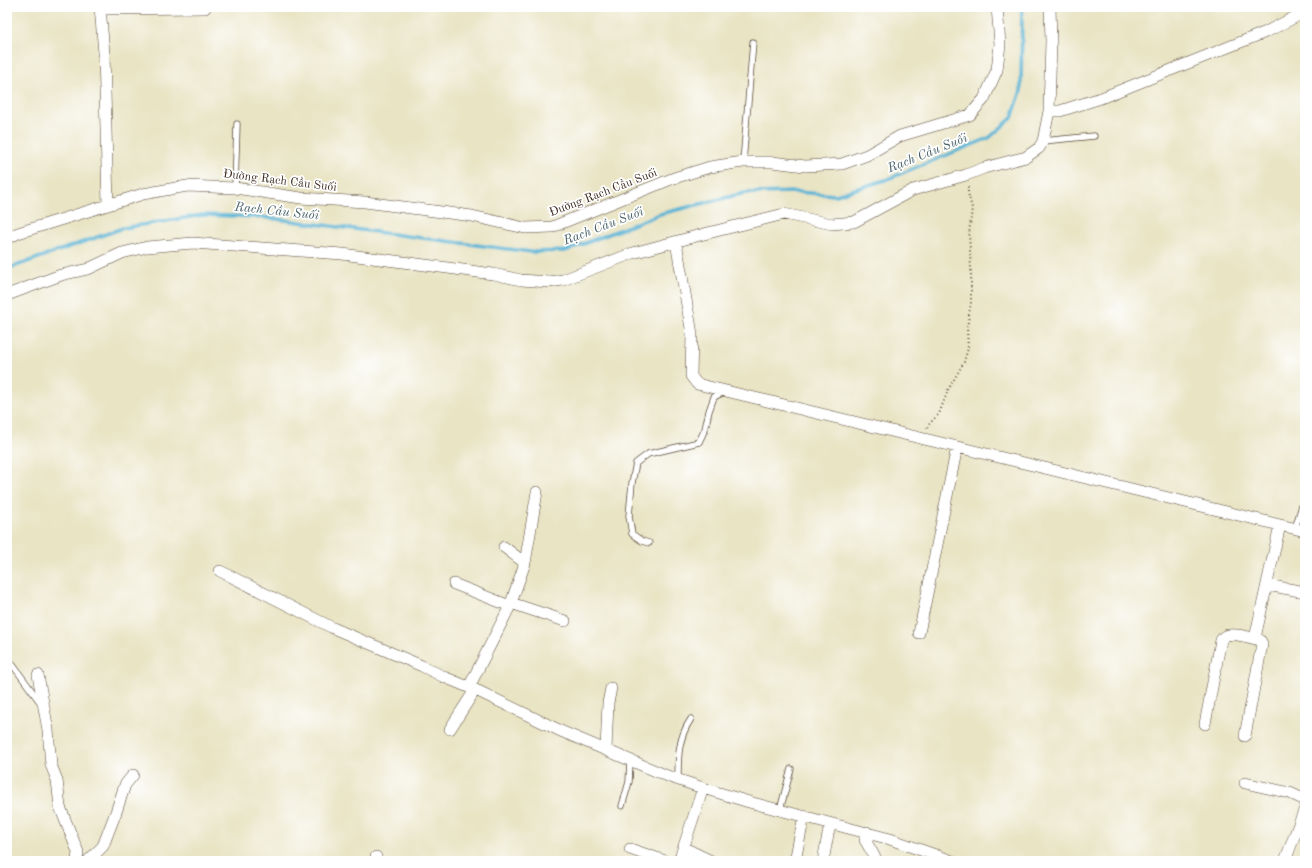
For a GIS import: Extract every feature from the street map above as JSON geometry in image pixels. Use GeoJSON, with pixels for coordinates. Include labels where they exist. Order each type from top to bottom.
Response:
{"type":"FeatureCollection","features":[{"type":"Feature","properties":{"kind":"street","name":"Đường Rạch Cầu Suối"},"geometry":{"type":"LineString","coordinates":[[7,239],[18,234],[143,194],[187,186],[235,188],[301,198],[365,202],[472,216],[525,228],[552,227],[674,178],[710,167],[743,162],[772,162],[805,166],[842,164],[867,155],[900,136],[970,115],[984,98],[997,70],[1000,44],[997,7]]}},
{"type":"Feature","properties":{"kind":"street"},"geometry":{"type":"LineString","coordinates":[[7,295],[62,275],[88,269],[122,253],[147,247],[193,243],[342,254],[493,274],[520,280],[548,282],[563,280],[633,253],[784,214],[832,224],[854,222],[912,190],[1026,157],[1040,148],[1043,141],[1049,111],[1051,41],[1050,7]]}},
{"type":"Feature","properties":{"kind":"street"},"geometry":{"type":"LineString","coordinates":[[108,205],[104,53],[100,8],[205,8]]}},
{"type":"Feature","properties":{"kind":"street"},"geometry":{"type":"LineString","coordinates":[[1049,111],[1060,111],[1101,98],[1266,32],[1305,12]]}},
{"type":"Feature","properties":{"kind":"street"},"geometry":{"type":"LineString","coordinates":[[676,242],[692,334],[691,376],[697,384],[1300,530]]}},
{"type":"Feature","properties":{"kind":"street"},"geometry":{"type":"LineString","coordinates":[[919,633],[957,447]]}},
{"type":"Feature","properties":{"kind":"street"},"geometry":{"type":"LineString","coordinates":[[450,729],[472,689],[511,604],[525,563],[537,492]]}},
{"type":"Feature","properties":{"kind":"street"},"geometry":{"type":"LineString","coordinates":[[1255,638],[1280,525]]}},
{"type":"Feature","properties":{"kind":"street"},"geometry":{"type":"LineString","coordinates":[[504,547],[525,563]]}},
{"type":"Feature","properties":{"kind":"street"},"geometry":{"type":"LineString","coordinates":[[220,572],[333,628],[422,666],[563,732],[678,779],[703,788],[780,810],[830,824],[867,832],[952,861]]}},
{"type":"Feature","properties":{"kind":"street"},"geometry":{"type":"LineString","coordinates":[[454,584],[564,621]]}},
{"type":"Feature","properties":{"kind":"street"},"geometry":{"type":"LineString","coordinates":[[1267,585],[1305,592]]}},
{"type":"Feature","properties":{"kind":"street"},"geometry":{"type":"LineString","coordinates":[[1204,724],[1221,640],[1224,636],[1230,634],[1255,638],[1260,640],[1262,644],[1245,736]]}},
{"type":"Feature","properties":{"kind":"street"},"geometry":{"type":"LineString","coordinates":[[38,675],[48,730],[51,765],[57,780],[60,807],[78,852],[77,861]]}},
{"type":"Feature","properties":{"kind":"street"},"geometry":{"type":"LineString","coordinates":[[606,750],[608,703],[611,688]]}},
{"type":"Feature","properties":{"kind":"street"},"geometry":{"type":"LineString","coordinates":[[88,861],[103,846],[125,785],[133,775]]}},
{"type":"Feature","properties":{"kind":"street"},"geometry":{"type":"LineString","coordinates":[[1245,783],[1290,793],[1305,800]]}},
{"type":"Feature","properties":{"kind":"street"},"geometry":{"type":"LineString","coordinates":[[679,861],[703,788]]}},
{"type":"Feature","properties":{"kind":"street"},"geometry":{"type":"LineString","coordinates":[[1285,861],[1305,808]]}},
{"type":"Feature","properties":{"kind":"street"},"geometry":{"type":"LineString","coordinates":[[795,861],[804,816]]}},
{"type":"Feature","properties":{"kind":"street"},"geometry":{"type":"LineString","coordinates":[[823,861],[830,824]]}},
{"type":"Feature","properties":{"kind":"street"},"geometry":{"type":"LineString","coordinates":[[867,832],[865,840],[877,861]]}},
{"type":"Feature","properties":{"kind":"street"},"geometry":{"type":"LineString","coordinates":[[684,848],[711,861]]}},
{"type":"Feature","properties":{"kind":"street"},"geometry":{"type":"LineString","coordinates":[[630,849],[665,861]]}},
{"type":"Feature","properties":{"kind":"lane"},"geometry":{"type":"LineString","coordinates":[[743,162],[753,42]]}},
{"type":"Feature","properties":{"kind":"lane"},"geometry":{"type":"LineString","coordinates":[[235,188],[237,124]]}},
{"type":"Feature","properties":{"kind":"lane"},"geometry":{"type":"LineString","coordinates":[[1043,141],[1094,136]]}},
{"type":"Feature","properties":{"kind":"lane"},"geometry":{"type":"LineString","coordinates":[[649,543],[642,541],[632,534],[629,516],[632,483],[636,463],[648,454],[699,442],[705,429],[714,397],[726,391]]}},
{"type":"Feature","properties":{"kind":"lane"},"geometry":{"type":"LineString","coordinates":[[1300,530],[1305,495]]}},
{"type":"Feature","properties":{"kind":"lane"},"geometry":{"type":"LineString","coordinates":[[7,657],[44,707]]}},
{"type":"Feature","properties":{"kind":"lane"},"geometry":{"type":"LineString","coordinates":[[678,779],[680,740],[691,719]]}},
{"type":"Feature","properties":{"kind":"lane"},"geometry":{"type":"LineString","coordinates":[[622,806],[629,782],[630,760]]}},
{"type":"Feature","properties":{"kind":"lane"},"geometry":{"type":"LineString","coordinates":[[780,810],[791,769]]}},
{"type":"Feature","properties":{"kind":"path"},"geometry":{"type":"LineString","coordinates":[[922,438],[930,423],[939,414],[950,386],[964,362],[968,348],[967,328],[971,302],[969,234],[972,208],[968,193],[968,175]]}},
{"type":"Feature","properties":{"kind":"waterway","name":"Rạch Cầu Suối"},"geometry":{"type":"LineString","coordinates":[[7,269],[123,228],[203,215],[261,217],[531,252],[565,251],[660,214],[745,193],[797,192],[836,195],[885,180],[989,138],[1012,118],[1021,91],[1022,7]]}}]}
